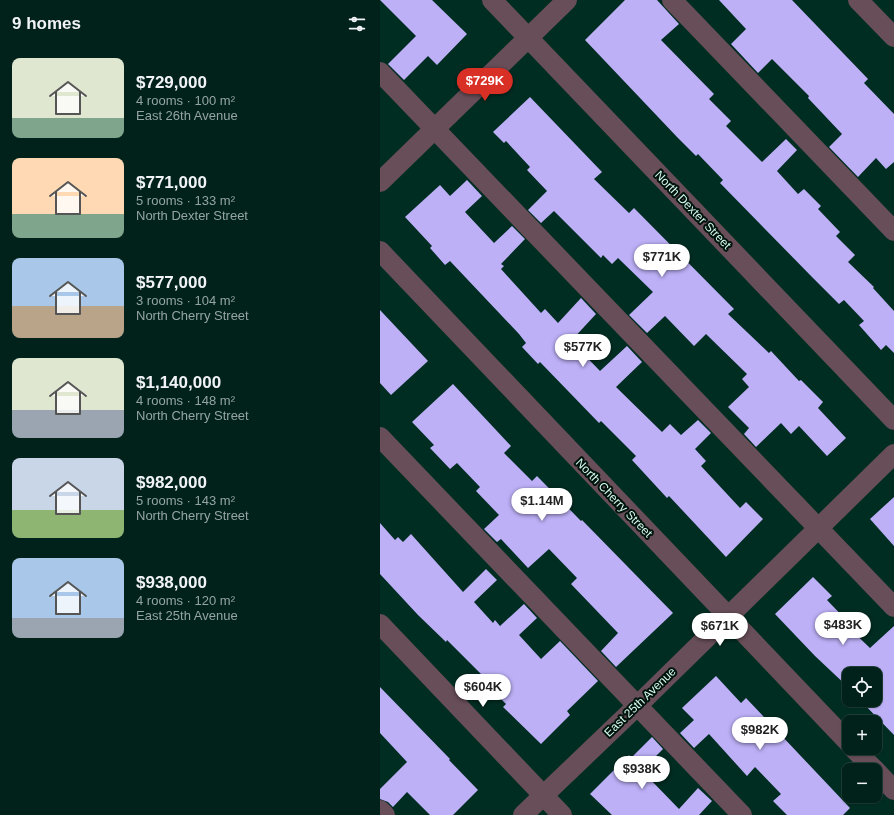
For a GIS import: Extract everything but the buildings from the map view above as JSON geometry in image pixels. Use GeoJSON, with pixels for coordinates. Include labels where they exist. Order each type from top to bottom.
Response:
{"type":"FeatureCollection","features":[{"type":"Feature","properties":{"kind":"street","name":"North Dexter Street"},"geometry":{"type":"LineString","coordinates":[[492,0],[894,420]]}},
{"type":"Feature","properties":{"kind":"street"},"geometry":{"type":"LineString","coordinates":[[380,182],[567,0]]}},
{"type":"Feature","properties":{"kind":"street"},"geometry":{"type":"LineString","coordinates":[[672,0],[894,231]]}},
{"type":"Feature","properties":{"kind":"street"},"geometry":{"type":"LineString","coordinates":[[858,0],[894,37]]}},
{"type":"Feature","properties":{"kind":"street"},"geometry":{"type":"LineString","coordinates":[[380,72],[894,607]]}},
{"type":"Feature","properties":{"kind":"street","name":"North Cherry Street"},"geometry":{"type":"LineString","coordinates":[[380,251],[842,736]]}},
{"type":"Feature","properties":{"kind":"street"},"geometry":{"type":"LineString","coordinates":[[380,437],[742,815]]}},
{"type":"Feature","properties":{"kind":"street","name":"East 25th Avenue"},"geometry":{"type":"LineString","coordinates":[[522,815],[638,705],[894,454]]}},
{"type":"Feature","properties":{"kind":"street"},"geometry":{"type":"LineString","coordinates":[[380,624],[562,815]]}},
{"type":"Feature","properties":{"kind":"street"},"geometry":{"type":"LineString","coordinates":[[860,755],[868,763]]}},
{"type":"Feature","properties":{"kind":"street"},"geometry":{"type":"LineString","coordinates":[[882,777],[894,790]]}},
{"type":"Feature","properties":{"kind":"street"},"geometry":{"type":"LineString","coordinates":[[380,810],[385,815]]}}]}
